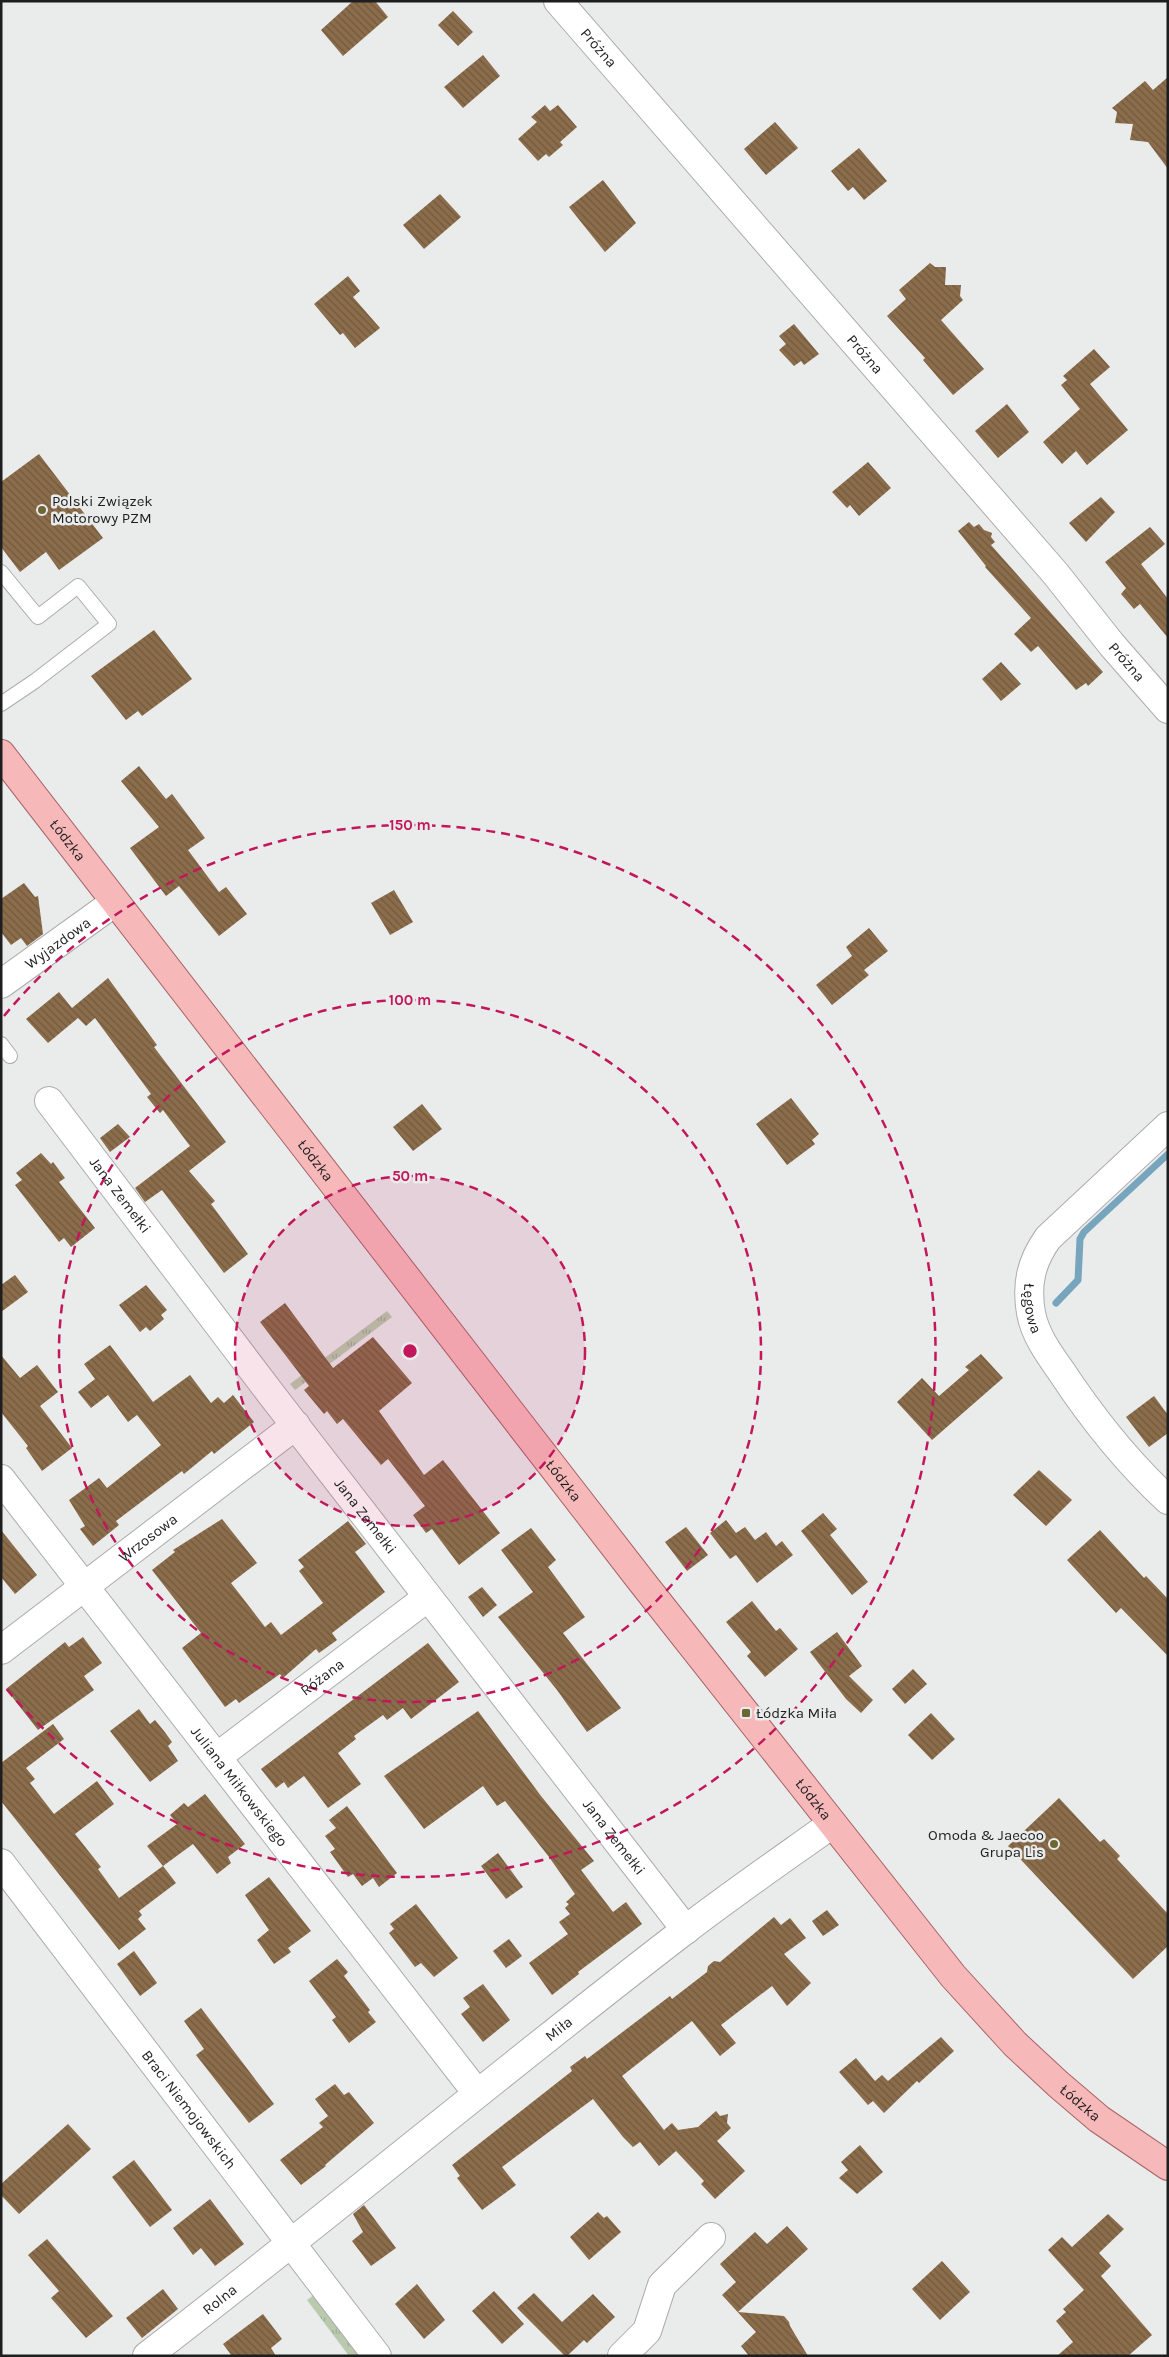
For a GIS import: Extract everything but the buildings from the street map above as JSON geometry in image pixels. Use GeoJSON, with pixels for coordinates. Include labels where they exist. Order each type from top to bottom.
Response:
{"type":"FeatureCollection","features":[{"type":"Feature","properties":{"kind":"main road","name":"Łódzka"},"geometry":{"type":"LineString","coordinates":[[1,754],[832,1824],[953,1976],[1015,2044],[1099,2119],[1168,2166]]}},
{"type":"Feature","properties":{"kind":"street","name":"Próżna"},"geometry":{"type":"LineString","coordinates":[[558,1],[1055,573],[1112,645],[1168,709]]}},
{"type":"Feature","properties":{"kind":"street","name":"Wyjazdowa"},"geometry":{"type":"LineString","coordinates":[[1,984],[115,902]]}},
{"type":"Feature","properties":{"kind":"street","name":"Jana Zemełki"},"geometry":{"type":"LineString","coordinates":[[49,1101],[428,1597],[686,1930]]}},
{"type":"Feature","properties":{"kind":"street","name":"Łęgowa"},"geometry":{"type":"LineString","coordinates":[[1168,1126],[1048,1238],[1036,1255],[1032,1268],[1030,1288],[1031,1314],[1043,1344],[1077,1395],[1136,1470],[1168,1500]]}},
{"type":"Feature","properties":{"kind":"street","name":"Wrzosowa"},"geometry":{"type":"LineString","coordinates":[[1,1650],[296,1425]]}},
{"type":"Feature","properties":{"kind":"street","name":"Juliana Miłkowskiego"},"geometry":{"type":"LineString","coordinates":[[1,1479],[477,2093]]}},
{"type":"Feature","properties":{"kind":"street","name":"Różana"},"geometry":{"type":"LineString","coordinates":[[217,1757],[428,1597]]}},
{"type":"Feature","properties":{"kind":"street","name":"Miła"},"geometry":{"type":"LineString","coordinates":[[292,2243],[477,2093],[686,1930],[832,1824]]}},
{"type":"Feature","properties":{"kind":"street","name":"Braci Niemojowskich"},"geometry":{"type":"LineString","coordinates":[[1,1863],[377,2356]]}},
{"type":"Feature","properties":{"kind":"street"},"geometry":{"type":"LineString","coordinates":[[622,2356],[646,2331],[662,2285],[711,2237]]}},
{"type":"Feature","properties":{"kind":"street","name":"Rolna"},"geometry":{"type":"LineString","coordinates":[[147,2356],[292,2243]]}},
{"type":"Feature","properties":{"kind":"lane"},"geometry":{"type":"LineString","coordinates":[[1,572],[38,617],[78,586],[109,624],[35,681],[1,704]]}},
{"type":"Feature","properties":{"kind":"lane"},"geometry":{"type":"LineString","coordinates":[[1,1044],[10,1056]]}},
{"type":"Feature","properties":{"kind":"green space"},"geometry":{"type":"Polygon","coordinates":[[[387,1311],[392,1317],[295,1390],[290,1384],[387,1311]]]}},
{"type":"Feature","properties":{"kind":"green space"},"geometry":{"type":"Polygon","coordinates":[[[314,2295],[360,2356],[349,2356],[307,2300],[314,2295]]]}},
{"type":"Feature","properties":{"kind":"waterway"},"geometry":{"type":"LineString","coordinates":[[1056,1303],[1078,1280],[1080,1239],[1084,1232],[1168,1154]]}},
{"type":"Feature","properties":{"kind":"place","name":"Polski Związek Motorowy PZM"},"geometry":{"type":"Point","coordinates":[42,510]}},
{"type":"Feature","properties":{"kind":"place","name":"Łódzka Miła"},"geometry":{"type":"Point","coordinates":[746,1713]}},
{"type":"Feature","properties":{"kind":"place","name":"Omoda & Jaecoo Grupa Lis"},"geometry":{"type":"Point","coordinates":[1054,1844]}}]}
